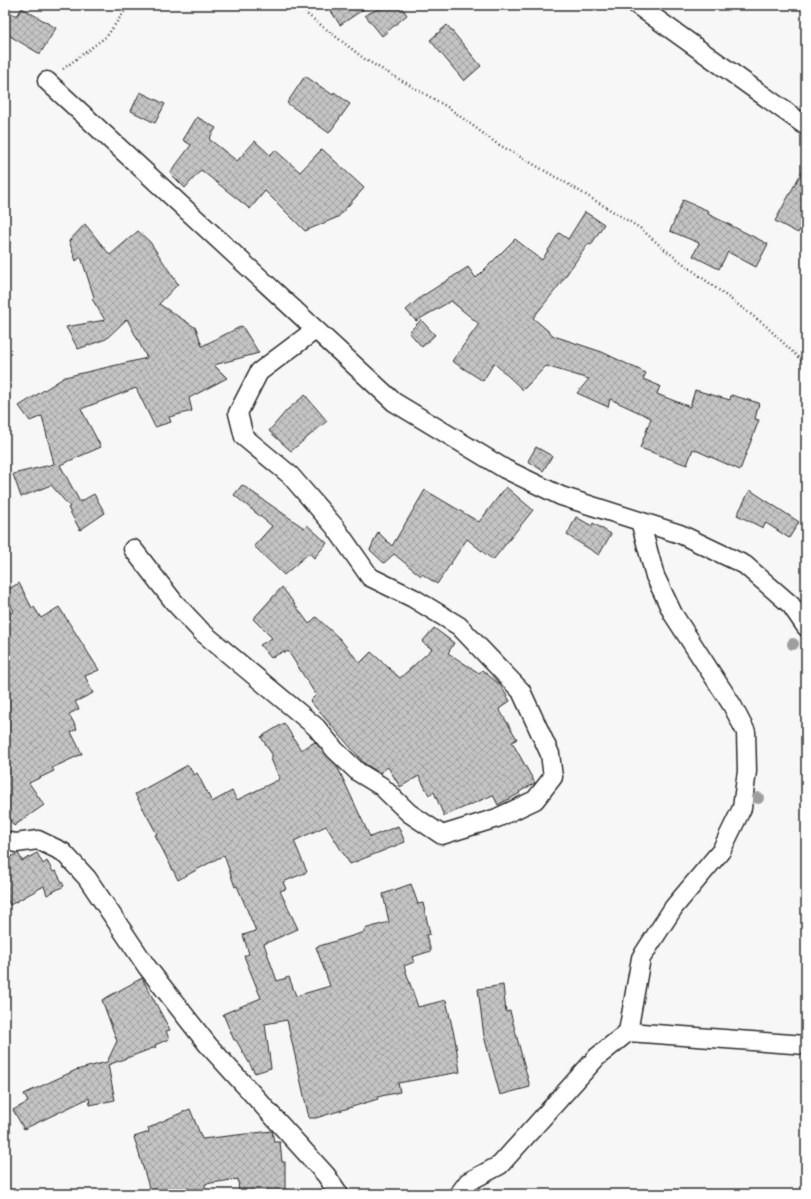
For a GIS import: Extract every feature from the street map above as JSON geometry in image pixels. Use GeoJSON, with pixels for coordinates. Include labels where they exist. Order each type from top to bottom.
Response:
{"type":"FeatureCollection","features":[{"type":"Feature","properties":{"kind":"street"},"geometry":{"type":"LineString","coordinates":[[637,5],[806,126]]}},
{"type":"Feature","properties":{"kind":"street"},"geometry":{"type":"LineString","coordinates":[[47,81],[394,402],[505,469],[561,496],[680,534],[745,566],[791,606],[806,627]]}},
{"type":"Feature","properties":{"kind":"street"},"geometry":{"type":"LineString","coordinates":[[133,549],[174,602],[202,632],[316,727],[335,750],[358,772],[381,786],[409,813],[442,835],[497,818],[535,800],[553,777],[550,754],[521,691],[459,626],[413,598],[370,577],[335,527],[290,475],[244,437],[238,413],[259,372],[315,330]]}},
{"type":"Feature","properties":{"kind":"street"},"geometry":{"type":"LineString","coordinates":[[459,1194],[468,1182],[500,1165],[597,1057],[628,1032],[641,958],[674,908],[721,851],[742,808],[747,771],[746,732],[732,705],[673,614],[655,576],[640,521]]}},
{"type":"Feature","properties":{"kind":"street"},"geometry":{"type":"LineString","coordinates":[[5,841],[16,843],[38,840],[63,852],[87,878],[147,967],[208,1045],[326,1175],[339,1194]]}},
{"type":"Feature","properties":{"kind":"street"},"geometry":{"type":"LineString","coordinates":[[628,1032],[806,1045]]}},
{"type":"Feature","properties":{"kind":"path"},"geometry":{"type":"LineString","coordinates":[[47,81],[107,36],[129,5]]}},
{"type":"Feature","properties":{"kind":"path"},"geometry":{"type":"LineString","coordinates":[[300,5],[308,15],[366,60],[449,108],[496,144],[568,184],[640,228],[664,249],[765,325],[806,365]]}},
{"type":"Feature","properties":{"kind":"building"},"geometry":{"type":"Polygon","coordinates":[[[327,5],[370,5],[340,25],[327,5]]]}},
{"type":"Feature","properties":{"kind":"building"},"geometry":{"type":"Polygon","coordinates":[[[388,5],[400,5],[407,15],[382,36],[365,15],[388,5]]]}},
{"type":"Feature","properties":{"kind":"building"},"geometry":{"type":"Polygon","coordinates":[[[22,8],[56,28],[40,54],[5,33],[5,10],[17,16],[22,8]]]}},
{"type":"Feature","properties":{"kind":"building"},"geometry":{"type":"Polygon","coordinates":[[[447,25],[481,66],[464,81],[430,40],[447,25]]]}},
{"type":"Feature","properties":{"kind":"building"},"geometry":{"type":"Polygon","coordinates":[[[305,76],[333,95],[334,92],[350,104],[329,133],[287,103],[305,76]]]}},
{"type":"Feature","properties":{"kind":"building"},"geometry":{"type":"Polygon","coordinates":[[[140,92],[165,104],[155,123],[131,111],[140,92]]]}},
{"type":"Feature","properties":{"kind":"building"},"geometry":{"type":"Polygon","coordinates":[[[197,117],[216,128],[209,139],[237,161],[255,141],[270,155],[275,150],[300,172],[322,149],[364,188],[338,217],[305,231],[265,191],[250,209],[201,170],[185,188],[170,173],[191,145],[183,140],[197,117]]]}},
{"type":"Feature","properties":{"kind":"building"},"geometry":{"type":"Polygon","coordinates":[[[806,164],[806,219],[798,233],[775,221],[806,164]]]}},
{"type":"Feature","properties":{"kind":"building"},"geometry":{"type":"Polygon","coordinates":[[[683,200],[709,211],[708,214],[768,244],[756,267],[728,252],[719,269],[693,256],[699,243],[670,231],[683,200]]]}},
{"type":"Feature","properties":{"kind":"building"},"geometry":{"type":"Polygon","coordinates":[[[585,212],[604,224],[591,245],[588,244],[557,288],[533,318],[554,336],[602,352],[646,373],[643,379],[660,386],[657,394],[690,407],[695,390],[730,400],[731,395],[759,403],[755,419],[759,420],[740,470],[693,449],[687,465],[640,448],[651,418],[610,399],[608,407],[577,393],[589,379],[546,366],[523,390],[494,363],[483,381],[452,361],[479,324],[451,301],[416,321],[406,310],[421,297],[468,267],[476,278],[515,239],[542,260],[559,233],[568,239],[585,212]]]}},
{"type":"Feature","properties":{"kind":"building"},"geometry":{"type":"Polygon","coordinates":[[[85,224],[110,255],[138,231],[150,242],[178,284],[159,304],[196,328],[202,346],[242,326],[259,353],[214,365],[227,378],[189,398],[192,411],[169,417],[171,422],[155,427],[136,388],[81,409],[101,447],[60,465],[80,502],[94,494],[105,513],[80,530],[68,508],[70,507],[51,485],[21,497],[13,474],[54,464],[42,416],[30,421],[19,406],[65,377],[147,358],[127,319],[106,339],[78,349],[66,327],[105,320],[92,299],[94,297],[81,257],[76,261],[69,241],[85,224]]]}},
{"type":"Feature","properties":{"kind":"building"},"geometry":{"type":"Polygon","coordinates":[[[421,320],[435,335],[422,347],[409,332],[421,320]]]}},
{"type":"Feature","properties":{"kind":"building"},"geometry":{"type":"Polygon","coordinates":[[[305,395],[327,421],[291,451],[269,431],[287,410],[305,395]]]}},
{"type":"Feature","properties":{"kind":"building"},"geometry":{"type":"Polygon","coordinates":[[[536,447],[552,456],[543,471],[528,461],[536,447]]]}},
{"type":"Feature","properties":{"kind":"building"},"geometry":{"type":"Polygon","coordinates":[[[242,485],[304,528],[307,525],[327,543],[314,558],[309,553],[284,575],[254,546],[272,526],[234,495],[242,485]]]}},
{"type":"Feature","properties":{"kind":"building"},"geometry":{"type":"Polygon","coordinates":[[[506,487],[533,510],[493,560],[467,539],[437,584],[422,574],[421,576],[394,554],[384,563],[370,550],[378,532],[392,546],[425,490],[479,522],[506,487]]]}},
{"type":"Feature","properties":{"kind":"building"},"geometry":{"type":"Polygon","coordinates":[[[750,490],[799,522],[789,538],[766,523],[763,528],[737,515],[750,490]]]}},
{"type":"Feature","properties":{"kind":"building"},"geometry":{"type":"Polygon","coordinates":[[[576,517],[592,526],[593,523],[611,534],[599,555],[567,535],[576,517]]]}},
{"type":"Feature","properties":{"kind":"building"},"geometry":{"type":"Polygon","coordinates":[[[19,583],[32,608],[34,607],[41,618],[59,607],[99,670],[85,676],[93,693],[75,702],[79,709],[69,714],[77,729],[71,732],[82,754],[52,768],[54,771],[29,783],[44,805],[14,826],[5,812],[5,616],[14,611],[5,595],[5,591],[19,583]]]}},
{"type":"Feature","properties":{"kind":"building"},"geometry":{"type":"Polygon","coordinates":[[[282,587],[309,624],[316,617],[339,638],[360,663],[371,652],[400,678],[432,649],[422,642],[434,628],[454,643],[448,653],[479,673],[482,670],[500,685],[510,701],[499,709],[517,739],[512,742],[535,783],[498,805],[493,795],[444,816],[434,792],[429,795],[419,776],[400,787],[388,767],[380,773],[365,764],[310,701],[316,695],[288,651],[285,653],[284,651],[271,658],[260,645],[272,638],[253,619],[282,587]]]}},
{"type":"Feature","properties":{"kind":"building"},"geometry":{"type":"Polygon","coordinates":[[[284,723],[301,750],[315,742],[337,766],[370,837],[398,826],[405,842],[350,864],[326,826],[294,841],[307,872],[283,882],[286,889],[280,891],[298,929],[264,944],[277,981],[289,977],[296,996],[330,986],[316,947],[365,932],[364,929],[389,922],[383,894],[411,884],[418,904],[423,903],[430,934],[426,935],[431,951],[412,957],[414,962],[404,966],[418,1007],[446,1000],[455,1039],[460,1072],[398,1083],[400,1092],[377,1097],[378,1099],[316,1118],[309,1118],[287,1020],[265,1024],[271,1068],[255,1073],[236,1040],[234,1040],[223,1014],[261,998],[244,956],[249,954],[243,935],[256,931],[237,886],[235,887],[224,855],[178,880],[155,835],[157,834],[135,794],[188,765],[194,775],[197,773],[212,802],[232,791],[237,800],[280,779],[270,757],[273,756],[261,737],[284,723]]]}},
{"type":"Feature","properties":{"kind":"building"},"geometry":{"type":"Polygon","coordinates":[[[18,853],[22,861],[37,853],[43,864],[47,861],[53,872],[56,871],[64,886],[47,895],[44,886],[10,905],[5,895],[5,860],[18,853]]]}},
{"type":"Feature","properties":{"kind":"building"},"geometry":{"type":"Polygon","coordinates":[[[142,978],[170,1030],[166,1031],[169,1039],[155,1045],[156,1047],[108,1065],[115,1100],[90,1105],[89,1098],[24,1129],[13,1110],[28,1102],[24,1094],[76,1070],[107,1062],[117,1041],[102,1000],[142,978]]]}},
{"type":"Feature","properties":{"kind":"building"},"geometry":{"type":"Polygon","coordinates":[[[503,985],[506,1012],[510,1011],[530,1087],[500,1095],[484,1036],[478,989],[503,985]]]}},
{"type":"Feature","properties":{"kind":"building"},"geometry":{"type":"Polygon","coordinates":[[[190,1109],[202,1139],[272,1131],[274,1142],[280,1142],[282,1162],[285,1162],[285,1194],[239,1194],[238,1179],[205,1184],[206,1194],[151,1194],[134,1137],[149,1132],[148,1128],[190,1109]]]}}]}
